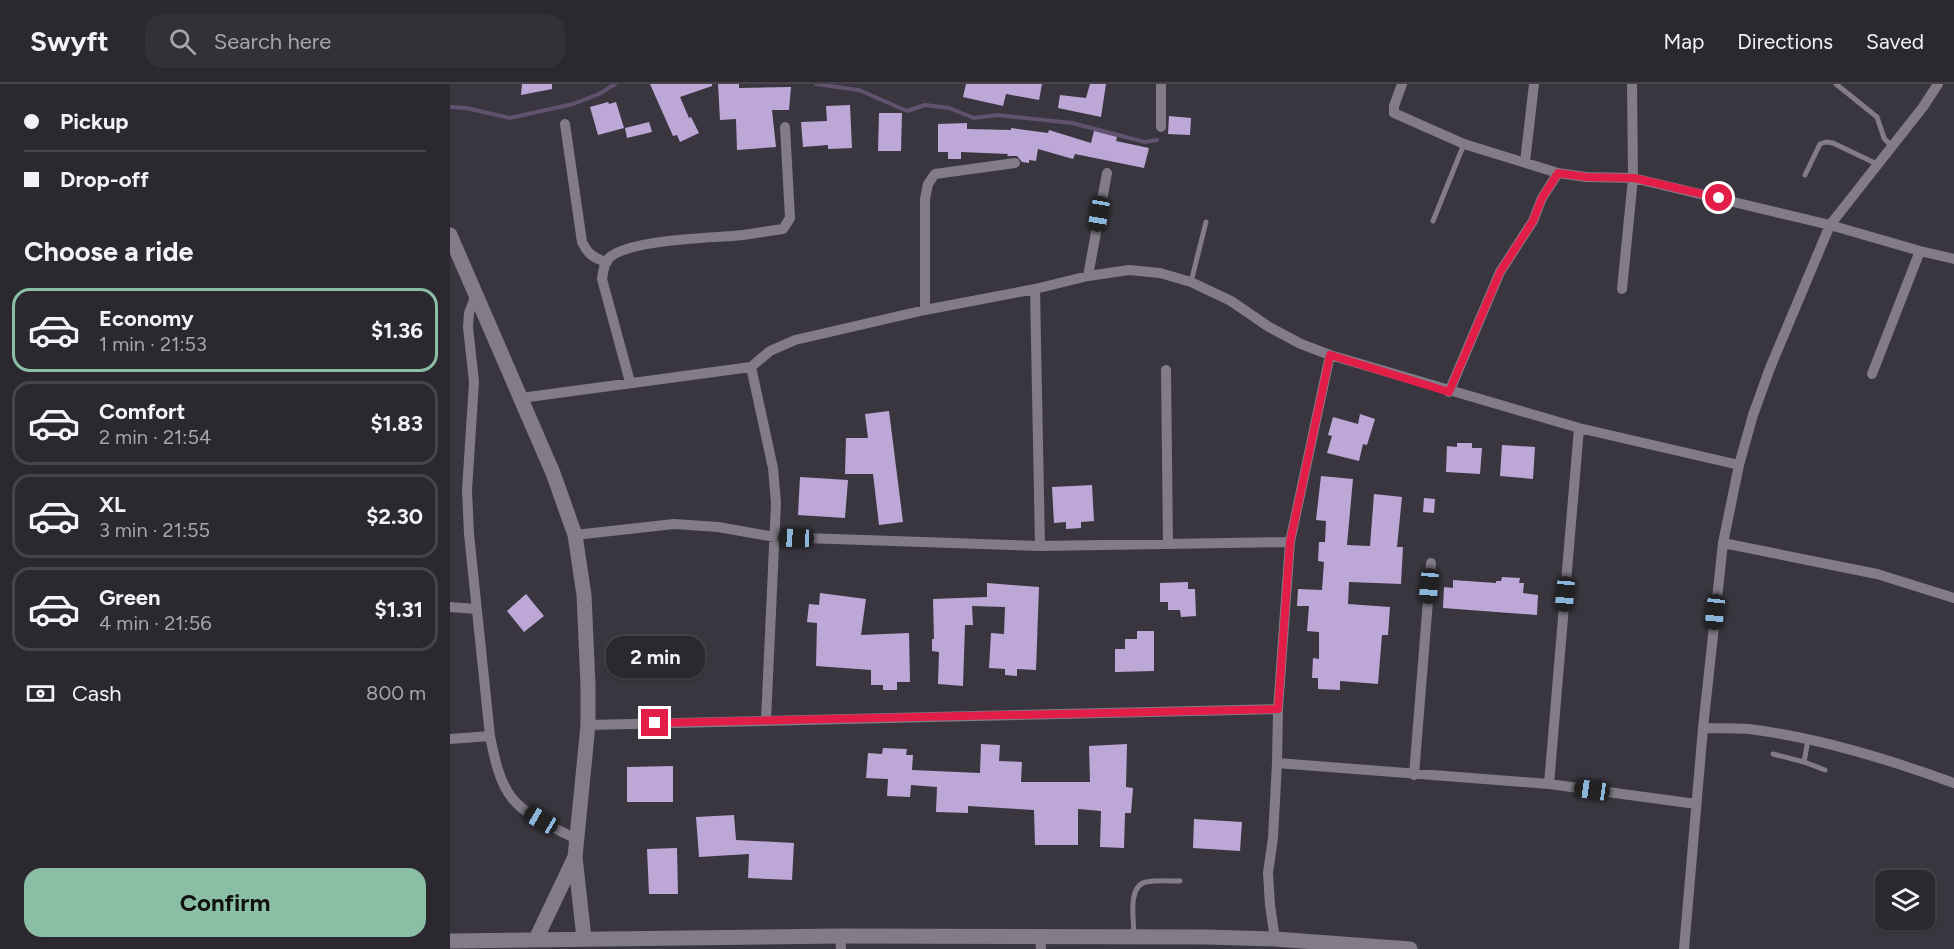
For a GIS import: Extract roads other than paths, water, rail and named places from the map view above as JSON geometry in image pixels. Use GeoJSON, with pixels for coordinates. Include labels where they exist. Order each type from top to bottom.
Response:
{"type":"FeatureCollection","features":[{"type":"Feature","properties":{"kind":"street"},"geometry":{"type":"LineString","coordinates":[[1161,84],[1161,127]]}},
{"type":"Feature","properties":{"kind":"street"},"geometry":{"type":"LineString","coordinates":[[1402,84],[1394,106],[1394,113],[1464,144],[1558,173],[1586,177],[1634,178],[1830,225],[1954,259]]}},
{"type":"Feature","properties":{"kind":"street"},"geometry":{"type":"LineString","coordinates":[[1525,162],[1534,84]]}},
{"type":"Feature","properties":{"kind":"street"},"geometry":{"type":"LineString","coordinates":[[1622,290],[1634,178],[1632,84]]}},
{"type":"Feature","properties":{"kind":"street"},"geometry":{"type":"LineString","coordinates":[[1684,949],[1703,728],[1723,543],[1739,465],[1770,368],[1830,225],[1923,107],[1938,84]]}},
{"type":"Feature","properties":{"kind":"street"},"geometry":{"type":"LineString","coordinates":[[565,124],[582,242],[587,253],[607,262]]}},
{"type":"Feature","properties":{"kind":"street"},"geometry":{"type":"LineString","coordinates":[[630,382],[602,279],[603,268],[610,257],[628,249],[674,239],[734,236],[783,229],[790,218],[785,126]]}},
{"type":"Feature","properties":{"kind":"street"},"geometry":{"type":"LineString","coordinates":[[925,310],[925,199],[928,184],[935,174],[1015,164]]}},
{"type":"Feature","properties":{"kind":"street"},"geometry":{"type":"LineString","coordinates":[[1088,276],[1107,173]]}},
{"type":"Feature","properties":{"kind":"street"},"geometry":{"type":"LineString","coordinates":[[1449,392],[1500,272],[1533,221],[1542,198],[1558,173]]}},
{"type":"Feature","properties":{"kind":"street"},"geometry":{"type":"LineString","coordinates":[[450,235],[554,472],[575,536],[584,595],[588,685],[588,725],[575,857],[584,938]]}},
{"type":"Feature","properties":{"kind":"street"},"geometry":{"type":"LineString","coordinates":[[1872,374],[1920,251]]}},
{"type":"Feature","properties":{"kind":"street"},"geometry":{"type":"LineString","coordinates":[[521,398],[751,367],[770,351],[795,340],[925,310],[1035,289],[1088,276],[1130,270],[1160,273],[1191,282],[1231,300],[1269,327],[1293,340],[1330,355],[1449,392],[1579,428],[1739,465]]}},
{"type":"Feature","properties":{"kind":"street"},"geometry":{"type":"LineString","coordinates":[[1035,289],[1040,546]]}},
{"type":"Feature","properties":{"kind":"street"},"geometry":{"type":"LineString","coordinates":[[476,296],[469,313],[468,327],[474,391],[467,489],[469,534],[490,736],[495,757],[511,797],[524,810],[576,840]]}},
{"type":"Feature","properties":{"kind":"street"},"geometry":{"type":"LineString","coordinates":[[1275,939],[1268,873],[1273,838],[1278,709],[1290,542],[1330,355]]}},
{"type":"Feature","properties":{"kind":"street"},"geometry":{"type":"LineString","coordinates":[[751,367],[773,468],[776,503],[766,720]]}},
{"type":"Feature","properties":{"kind":"street"},"geometry":{"type":"LineString","coordinates":[[1166,369],[1168,544]]}},
{"type":"Feature","properties":{"kind":"street"},"geometry":{"type":"LineString","coordinates":[[1550,784],[1579,428]]}},
{"type":"Feature","properties":{"kind":"street"},"geometry":{"type":"LineString","coordinates":[[575,536],[674,524],[718,527],[775,537],[1040,546],[1290,542]]}},
{"type":"Feature","properties":{"kind":"street"},"geometry":{"type":"LineString","coordinates":[[1723,543],[1877,574],[1954,597]]}},
{"type":"Feature","properties":{"kind":"street"},"geometry":{"type":"LineString","coordinates":[[1414,775],[1431,563]]}},
{"type":"Feature","properties":{"kind":"street"},"geometry":{"type":"LineString","coordinates":[[450,607],[476,609]]}},
{"type":"Feature","properties":{"kind":"street"},"geometry":{"type":"LineString","coordinates":[[588,725],[1278,709]]}},
{"type":"Feature","properties":{"kind":"street"},"geometry":{"type":"LineString","coordinates":[[1703,728],[1748,729],[1808,739],[1879,756],[1954,783]]}},
{"type":"Feature","properties":{"kind":"street"},"geometry":{"type":"LineString","coordinates":[[450,739],[490,736]]}},
{"type":"Feature","properties":{"kind":"street"},"geometry":{"type":"LineString","coordinates":[[1277,763],[1550,784],[1696,804]]}},
{"type":"Feature","properties":{"kind":"street"},"geometry":{"type":"LineString","coordinates":[[537,939],[575,857]]}},
{"type":"Feature","properties":{"kind":"street"},"geometry":{"type":"LineString","coordinates":[[450,941],[584,938],[840,943],[1041,943],[1134,937],[1207,943],[1275,939],[1350,947],[1410,949]]}},
{"type":"Feature","properties":{"kind":"lane"},"geometry":{"type":"LineString","coordinates":[[1836,84],[1877,117],[1884,138],[1891,146]]}},
{"type":"Feature","properties":{"kind":"lane"},"geometry":{"type":"LineString","coordinates":[[1805,175],[1820,144],[1826,142],[1833,143],[1877,164]]}},
{"type":"Feature","properties":{"kind":"lane"},"geometry":{"type":"LineString","coordinates":[[1433,221],[1464,144]]}},
{"type":"Feature","properties":{"kind":"lane"},"geometry":{"type":"LineString","coordinates":[[1191,282],[1206,222]]}},
{"type":"Feature","properties":{"kind":"lane"},"geometry":{"type":"LineString","coordinates":[[1804,762],[1808,739]]}},
{"type":"Feature","properties":{"kind":"lane"},"geometry":{"type":"LineString","coordinates":[[1773,754],[1825,770]]}},
{"type":"Feature","properties":{"kind":"lane"},"geometry":{"type":"LineString","coordinates":[[1134,937],[1133,897],[1136,888],[1143,882],[1180,880]]}},
{"type":"Feature","properties":{"kind":"waterway"},"geometry":{"type":"LineString","coordinates":[[450,107],[466,108],[510,118],[573,104],[599,94],[615,84]]}},
{"type":"Feature","properties":{"kind":"waterway"},"geometry":{"type":"LineString","coordinates":[[816,84],[859,90],[907,111],[925,105],[949,108],[974,118],[997,115],[1072,123],[1145,142],[1157,140]]}}]}
